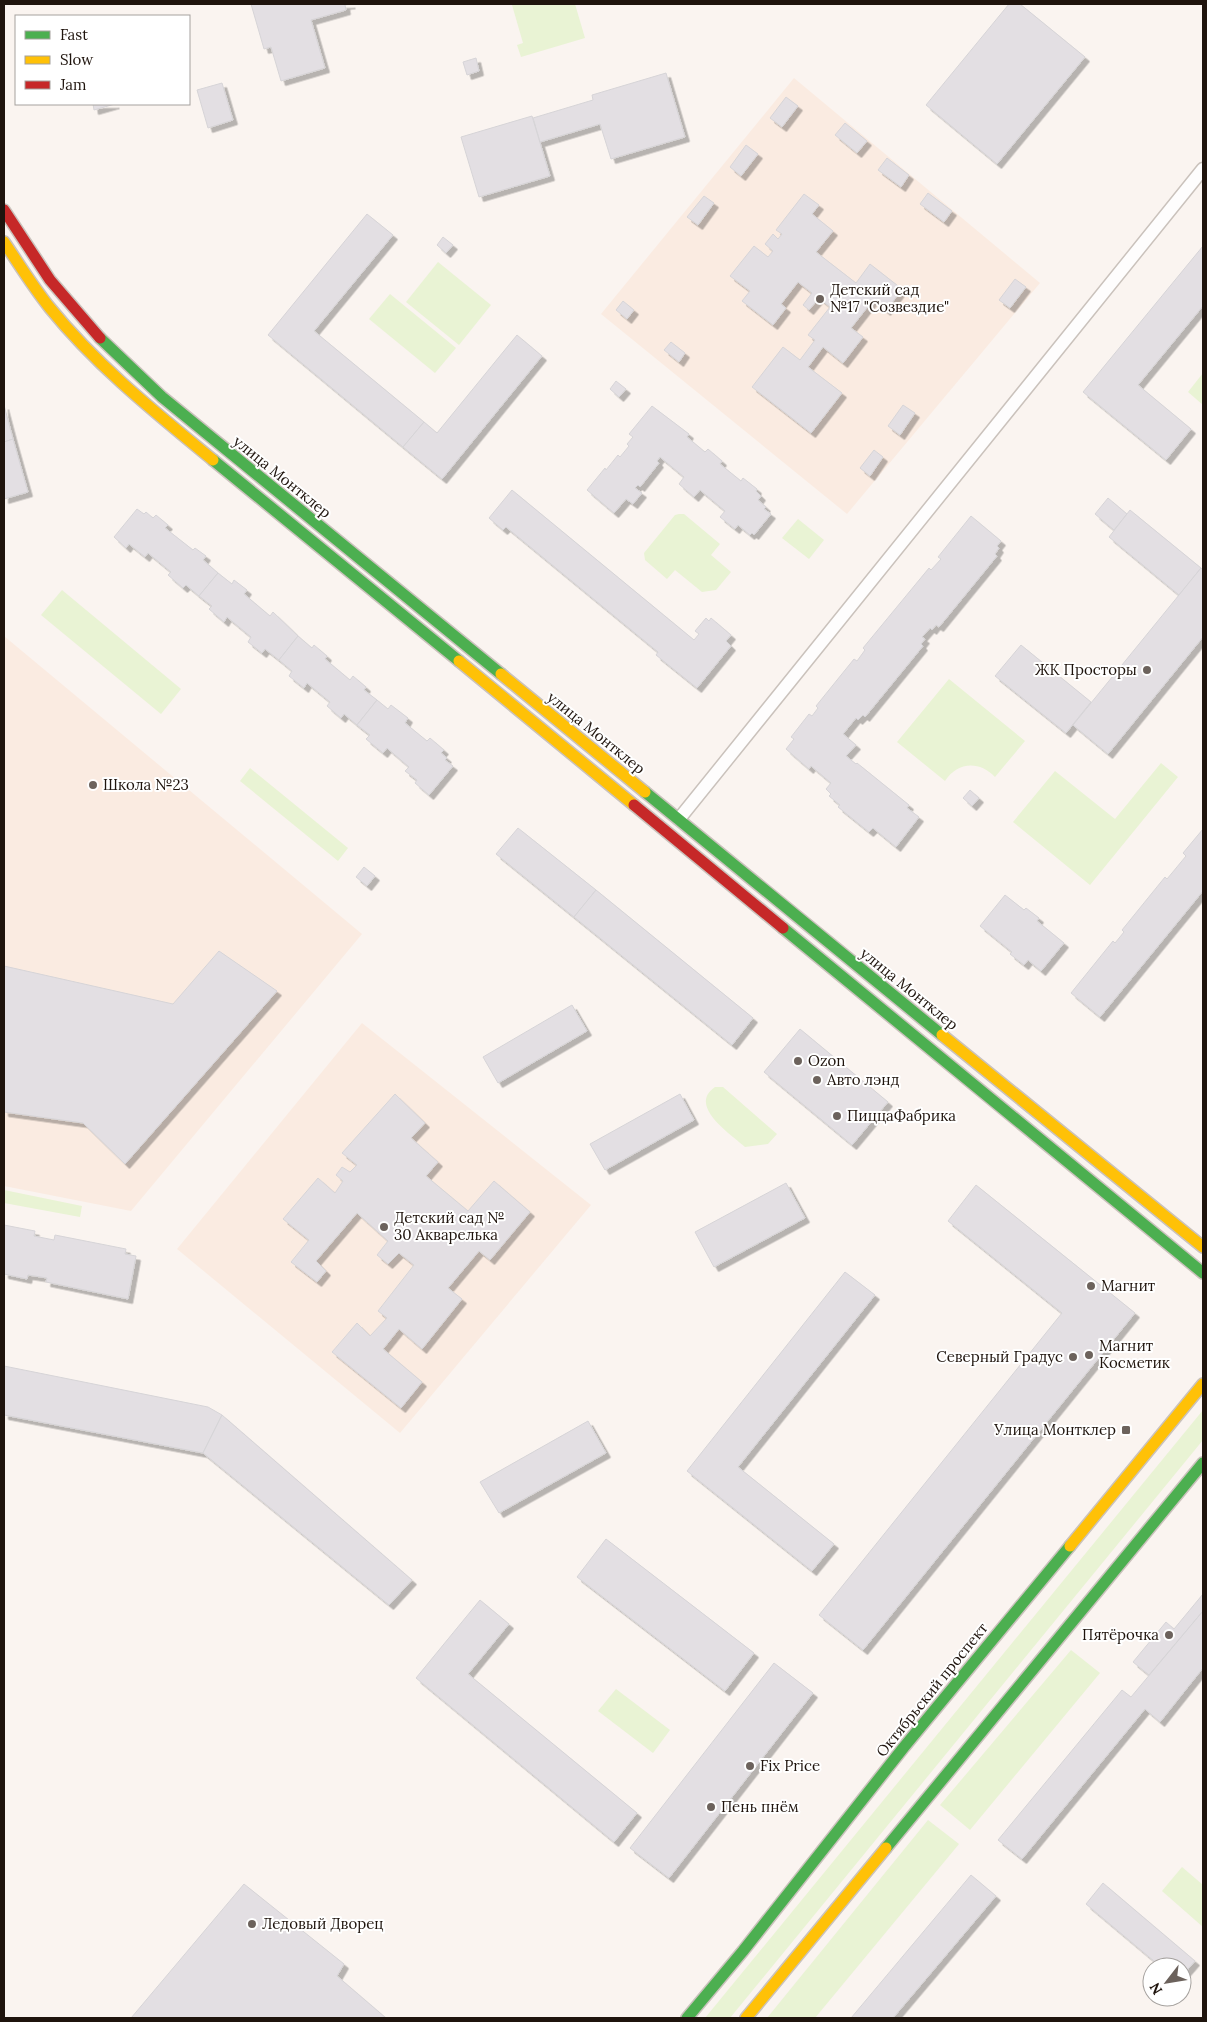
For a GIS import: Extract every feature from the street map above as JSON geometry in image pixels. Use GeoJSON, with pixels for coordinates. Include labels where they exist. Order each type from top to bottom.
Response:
{"type":"FeatureCollection","features":[{"type":"Feature","properties":{"kind":"street"},"geometry":{"type":"LineString","coordinates":[[678,819],[1203,169]]}},
{"type":"Feature","properties":{"kind":"street","name":"улица Монтклер"},"geometry":{"type":"LineString","coordinates":[[4,210],[55,288],[104,344],[135,373],[216,442],[934,1029],[1203,1246]]}},
{"type":"Feature","properties":{"kind":"street","name":"улица Монтклер"},"geometry":{"type":"LineString","coordinates":[[4,242],[50,308],[99,362],[132,393],[1203,1273]]}},
{"type":"Feature","properties":{"kind":"street","name":"Октябрьский проспект"},"geometry":{"type":"LineString","coordinates":[[687,2018],[749,1943],[904,1747],[1203,1384]]}},
{"type":"Feature","properties":{"kind":"street"},"geometry":{"type":"LineString","coordinates":[[746,2018],[1203,1463]]}},
{"type":"Feature","properties":{"kind":"shaded area","name":"Детский сад №17 \"Созвездие\""},"geometry":{"type":"Polygon","coordinates":[[[794,78],[1040,283],[847,514],[601,314],[794,78]]]}},
{"type":"Feature","properties":{"kind":"shaded area","name":"Школа №23"},"geometry":{"type":"Polygon","coordinates":[[[4,636],[362,934],[131,1211],[4,1186],[4,636]]]}},
{"type":"Feature","properties":{"kind":"shaded area","name":"Детский сад № 30 Акварелька"},"geometry":{"type":"Polygon","coordinates":[[[362,1023],[591,1205],[400,1433],[177,1249],[362,1023]]]}},
{"type":"Feature","properties":{"kind":"green space"},"geometry":{"type":"Polygon","coordinates":[[[575,4],[585,38],[521,57],[517,45],[523,43],[512,5],[575,4]]]}},
{"type":"Feature","properties":{"kind":"green space"},"geometry":{"type":"Polygon","coordinates":[[[438,262],[491,305],[459,345],[406,302],[438,262]]]}},
{"type":"Feature","properties":{"kind":"green space"},"geometry":{"type":"Polygon","coordinates":[[[390,294],[456,348],[435,373],[369,319],[390,294]]]}},
{"type":"Feature","properties":{"kind":"green space"},"geometry":{"type":"Polygon","coordinates":[[[1203,373],[1203,405],[1188,392],[1203,373]]]}},
{"type":"Feature","properties":{"kind":"green space"},"geometry":{"type":"Polygon","coordinates":[[[684,514],[720,544],[711,555],[731,572],[716,590],[702,592],[675,570],[667,579],[645,560],[644,553],[675,515],[684,514]]]}},
{"type":"Feature","properties":{"kind":"green space"},"geometry":{"type":"Polygon","coordinates":[[[798,519],[824,540],[809,559],[782,538],[798,519]]]}},
{"type":"Feature","properties":{"kind":"green space"},"geometry":{"type":"Polygon","coordinates":[[[62,590],[181,689],[161,714],[41,615],[62,590]]]}},
{"type":"Feature","properties":{"kind":"green space"},"geometry":{"type":"Polygon","coordinates":[[[949,679],[1025,741],[995,777],[982,768],[969,766],[956,770],[945,781],[897,742],[949,679]]]}},
{"type":"Feature","properties":{"kind":"green space"},"geometry":{"type":"Polygon","coordinates":[[[1161,763],[1178,777],[1090,885],[1013,822],[1055,771],[1115,819],[1161,763]]]}},
{"type":"Feature","properties":{"kind":"green space"},"geometry":{"type":"Polygon","coordinates":[[[250,768],[348,848],[338,861],[240,781],[250,768]]]}},
{"type":"Feature","properties":{"kind":"green space"},"geometry":{"type":"Polygon","coordinates":[[[715,1087],[723,1087],[777,1134],[768,1144],[745,1147],[714,1119],[708,1111],[706,1103],[708,1094],[715,1087]]]}},
{"type":"Feature","properties":{"kind":"green space"},"geometry":{"type":"Polygon","coordinates":[[[4,1190],[82,1206],[80,1217],[4,1203],[4,1190]]]}},
{"type":"Feature","properties":{"kind":"green space"},"geometry":{"type":"Polygon","coordinates":[[[1203,1410],[1203,1440],[730,2018],[705,2018],[1203,1410]]]}},
{"type":"Feature","properties":{"kind":"green space"},"geometry":{"type":"Polygon","coordinates":[[[1071,1650],[1100,1673],[970,1830],[940,1805],[1071,1650]]]}},
{"type":"Feature","properties":{"kind":"green space"},"geometry":{"type":"Polygon","coordinates":[[[616,1689],[670,1730],[653,1753],[598,1711],[616,1689]]]}},
{"type":"Feature","properties":{"kind":"green space"},"geometry":{"type":"Polygon","coordinates":[[[928,1820],[959,1844],[815,2018],[767,2018],[928,1820]]]}},
{"type":"Feature","properties":{"kind":"green space"},"geometry":{"type":"Polygon","coordinates":[[[1182,1867],[1203,1885],[1203,1927],[1162,1891],[1182,1867]]]}},
{"type":"Feature","properties":{"kind":"building"},"geometry":{"type":"Polygon","coordinates":[[[251,4],[351,4],[345,5],[346,10],[311,20],[325,68],[281,81],[271,47],[264,49],[251,4]]]}},
{"type":"Feature","properties":{"kind":"building"},"geometry":{"type":"Polygon","coordinates":[[[1009,4],[1020,4],[1085,57],[997,164],[926,105],[1009,4]]]}},
{"type":"Feature","properties":{"kind":"building"},"geometry":{"type":"Polygon","coordinates":[[[476,58],[479,71],[467,75],[463,62],[476,58]]]}},
{"type":"Feature","properties":{"kind":"building"},"geometry":{"type":"Polygon","coordinates":[[[666,73],[685,137],[611,159],[600,124],[540,142],[533,118],[593,100],[592,95],[666,73]]]}},
{"type":"Feature","properties":{"kind":"building"},"geometry":{"type":"Polygon","coordinates":[[[222,83],[233,120],[208,128],[197,90],[222,83]]]}},
{"type":"Feature","properties":{"kind":"building"},"geometry":{"type":"Polygon","coordinates":[[[786,97],[798,106],[782,127],[770,118],[786,97]]]}},
{"type":"Feature","properties":{"kind":"building"},"geometry":{"type":"Polygon","coordinates":[[[93,105],[112,105],[94,110],[93,105]]]}},
{"type":"Feature","properties":{"kind":"building"},"geometry":{"type":"Polygon","coordinates":[[[532,116],[550,176],[479,197],[461,137],[532,116]]]}},
{"type":"Feature","properties":{"kind":"building"},"geometry":{"type":"Polygon","coordinates":[[[845,123],[867,141],[857,153],[835,135],[845,123]]]}},
{"type":"Feature","properties":{"kind":"building"},"geometry":{"type":"Polygon","coordinates":[[[746,145],[758,154],[741,176],[730,167],[746,145]]]}},
{"type":"Feature","properties":{"kind":"building"},"geometry":{"type":"Polygon","coordinates":[[[887,158],[909,175],[901,187],[878,170],[887,158]]]}},
{"type":"Feature","properties":{"kind":"building"},"geometry":{"type":"Polygon","coordinates":[[[928,193],[952,211],[944,222],[920,204],[928,193]]]}},
{"type":"Feature","properties":{"kind":"building"},"geometry":{"type":"Polygon","coordinates":[[[804,194],[819,205],[812,214],[833,231],[816,252],[856,283],[870,264],[902,289],[886,311],[873,300],[851,328],[863,337],[843,363],[823,347],[808,367],[842,393],[811,433],[752,387],[783,347],[800,360],[815,340],[808,335],[830,307],[819,298],[809,310],[803,305],[812,293],[798,282],[781,304],[786,308],[773,325],[742,301],[750,291],[730,276],[754,246],[768,257],[773,251],[765,244],[773,234],[778,239],[782,234],[776,230],[804,194]]]}},
{"type":"Feature","properties":{"kind":"building"},"geometry":{"type":"Polygon","coordinates":[[[704,196],[714,203],[698,225],[687,217],[704,196]]]}},
{"type":"Feature","properties":{"kind":"building"},"geometry":{"type":"Polygon","coordinates":[[[367,214],[393,235],[314,331],[424,422],[403,447],[268,335],[367,214]]]}},
{"type":"Feature","properties":{"kind":"building"},"geometry":{"type":"Polygon","coordinates":[[[443,237],[453,245],[446,253],[437,245],[443,237]]]}},
{"type":"Feature","properties":{"kind":"building"},"geometry":{"type":"Polygon","coordinates":[[[1203,246],[1203,306],[1138,385],[1191,429],[1166,460],[1083,392],[1203,246]]]}},
{"type":"Feature","properties":{"kind":"building"},"geometry":{"type":"Polygon","coordinates":[[[1015,279],[1026,287],[1010,308],[999,300],[1015,279]]]}},
{"type":"Feature","properties":{"kind":"building"},"geometry":{"type":"Polygon","coordinates":[[[623,301],[634,310],[627,319],[616,310],[623,301]]]}},
{"type":"Feature","properties":{"kind":"building"},"geometry":{"type":"Polygon","coordinates":[[[517,335],[542,356],[442,479],[403,447],[424,422],[437,433],[517,335]]]}},
{"type":"Feature","properties":{"kind":"building"},"geometry":{"type":"Polygon","coordinates":[[[671,342],[685,353],[679,362],[664,350],[671,342]]]}},
{"type":"Feature","properties":{"kind":"building"},"geometry":{"type":"Polygon","coordinates":[[[616,381],[626,389],[619,397],[610,389],[616,381]]]}},
{"type":"Feature","properties":{"kind":"building"},"geometry":{"type":"Polygon","coordinates":[[[4,405],[13,439],[4,442],[4,405]]]}},
{"type":"Feature","properties":{"kind":"building"},"geometry":{"type":"Polygon","coordinates":[[[903,405],[915,413],[900,435],[888,426],[903,405]]]}},
{"type":"Feature","properties":{"kind":"building"},"geometry":{"type":"Polygon","coordinates":[[[652,406],[689,434],[687,437],[705,452],[708,449],[722,461],[720,464],[741,481],[743,478],[757,489],[756,491],[761,496],[758,500],[766,507],[764,509],[771,514],[754,535],[752,533],[750,535],[738,525],[735,529],[720,517],[725,511],[700,490],[694,497],[679,484],[684,477],[660,457],[657,461],[659,463],[640,487],[638,485],[635,488],[642,493],[633,504],[626,499],[614,513],[587,490],[605,468],[606,470],[618,455],[620,457],[629,446],[627,444],[633,437],[629,434],[652,406]]]}},
{"type":"Feature","properties":{"kind":"building"},"geometry":{"type":"Polygon","coordinates":[[[13,439],[28,492],[4,499],[4,442],[13,439]]]}},
{"type":"Feature","properties":{"kind":"building"},"geometry":{"type":"Polygon","coordinates":[[[874,450],[883,457],[870,476],[860,468],[874,450]]]}},
{"type":"Feature","properties":{"kind":"building"},"geometry":{"type":"Polygon","coordinates":[[[512,490],[694,640],[699,634],[695,631],[706,618],[709,621],[711,618],[731,635],[726,641],[731,646],[697,688],[656,655],[658,652],[506,527],[503,530],[489,518],[512,490]]]}},
{"type":"Feature","properties":{"kind":"building"},"geometry":{"type":"Polygon","coordinates":[[[1108,498],[1127,514],[1114,530],[1095,514],[1108,498]]]}},
{"type":"Feature","properties":{"kind":"building"},"geometry":{"type":"Polygon","coordinates":[[[137,509],[144,514],[146,512],[153,518],[156,515],[168,525],[165,528],[193,550],[195,548],[206,556],[203,560],[218,573],[199,596],[186,585],[183,588],[168,575],[171,572],[148,553],[145,557],[129,544],[126,548],[114,537],[137,509]]]}},
{"type":"Feature","properties":{"kind":"building"},"geometry":{"type":"Polygon","coordinates":[[[1130,510],[1201,568],[1179,595],[1109,537],[1130,510]]]}},
{"type":"Feature","properties":{"kind":"building"},"geometry":{"type":"Polygon","coordinates":[[[971,516],[1001,541],[997,546],[999,548],[995,554],[997,556],[939,627],[936,625],[932,630],[930,628],[922,637],[925,639],[921,644],[923,646],[865,717],[863,715],[858,720],[856,718],[843,734],[856,745],[846,756],[909,805],[907,808],[919,817],[896,847],[873,828],[869,832],[838,807],[840,805],[829,796],[831,794],[826,789],[831,783],[811,766],[809,769],[786,749],[794,739],[791,737],[809,714],[812,716],[818,708],[816,706],[854,659],[857,661],[865,650],[863,648],[929,568],[931,570],[941,559],[938,557],[971,516]]]}},
{"type":"Feature","properties":{"kind":"building","name":"ЖК Просторы"},"geometry":{"type":"Polygon","coordinates":[[[1201,568],[1203,570],[1203,637],[1108,754],[1073,725],[1201,568]]]}},
{"type":"Feature","properties":{"kind":"building"},"geometry":{"type":"Polygon","coordinates":[[[218,573],[232,584],[234,580],[247,590],[244,594],[270,616],[273,612],[298,636],[279,660],[265,649],[262,653],[248,642],[251,637],[227,617],[224,622],[209,609],[212,606],[199,596],[218,573]]]}},
{"type":"Feature","properties":{"kind":"building"},"geometry":{"type":"Polygon","coordinates":[[[298,636],[312,648],[314,645],[327,656],[325,659],[350,680],[353,676],[366,687],[364,690],[377,700],[357,725],[344,714],[341,718],[327,706],[330,702],[307,683],[304,688],[289,676],[292,671],[279,660],[298,636]]]}},
{"type":"Feature","properties":{"kind":"building"},"geometry":{"type":"Polygon","coordinates":[[[1021,645],[1091,702],[1066,733],[995,676],[1021,645]]]}},
{"type":"Feature","properties":{"kind":"building"},"geometry":{"type":"Polygon","coordinates":[[[377,700],[388,709],[391,705],[408,718],[405,723],[427,741],[430,738],[444,750],[441,753],[447,758],[445,760],[453,766],[429,795],[415,783],[417,780],[405,771],[409,767],[387,748],[383,753],[366,739],[370,735],[357,725],[377,700]]]}},
{"type":"Feature","properties":{"kind":"building"},"geometry":{"type":"Polygon","coordinates":[[[970,790],[979,798],[972,806],[963,798],[970,790]]]}},
{"type":"Feature","properties":{"kind":"building"},"geometry":{"type":"Polygon","coordinates":[[[518,828],[596,890],[574,917],[496,854],[518,828]]]}},
{"type":"Feature","properties":{"kind":"building"},"geometry":{"type":"Polygon","coordinates":[[[1203,829],[1203,891],[1100,1017],[1071,993],[1113,941],[1115,943],[1124,932],[1122,930],[1165,877],[1167,879],[1186,856],[1183,853],[1203,829]]]}},
{"type":"Feature","properties":{"kind":"building"},"geometry":{"type":"Polygon","coordinates":[[[364,867],[375,876],[367,886],[356,877],[364,867]]]}},
{"type":"Feature","properties":{"kind":"building"},"geometry":{"type":"Polygon","coordinates":[[[596,890],[753,1018],[732,1045],[574,917],[596,890]]]}},
{"type":"Feature","properties":{"kind":"building"},"geometry":{"type":"Polygon","coordinates":[[[1005,895],[1024,910],[1026,908],[1039,918],[1037,921],[1064,943],[1041,971],[1028,960],[1024,965],[1010,954],[1012,952],[980,926],[1005,895]]]}},
{"type":"Feature","properties":{"kind":"building"},"geometry":{"type":"Polygon","coordinates":[[[219,951],[277,991],[125,1164],[83,1123],[4,1112],[4,966],[173,1004],[219,951]]]}},
{"type":"Feature","properties":{"kind":"building"},"geometry":{"type":"Polygon","coordinates":[[[572,1005],[587,1031],[498,1083],[483,1057],[572,1005]]]}},
{"type":"Feature","properties":{"kind":"building"},"geometry":{"type":"Polygon","coordinates":[[[800,1029],[888,1102],[852,1145],[764,1072],[800,1029]]]}},
{"type":"Feature","properties":{"kind":"building"},"geometry":{"type":"Polygon","coordinates":[[[395,1094],[425,1123],[411,1138],[438,1162],[426,1176],[468,1211],[494,1181],[530,1212],[490,1260],[479,1251],[448,1288],[462,1299],[422,1349],[399,1329],[383,1349],[422,1382],[401,1408],[332,1352],[357,1323],[370,1336],[387,1318],[378,1311],[414,1265],[399,1253],[388,1264],[377,1255],[388,1241],[357,1213],[316,1261],[326,1271],[317,1282],[291,1262],[309,1240],[283,1219],[318,1178],[335,1193],[343,1181],[336,1175],[342,1167],[350,1172],[357,1165],[342,1153],[395,1094]]]}},
{"type":"Feature","properties":{"kind":"building"},"geometry":{"type":"Polygon","coordinates":[[[680,1094],[694,1120],[605,1170],[590,1144],[680,1094]]]}},
{"type":"Feature","properties":{"kind":"building"},"geometry":{"type":"Polygon","coordinates":[[[786,1183],[805,1218],[714,1267],[695,1232],[786,1183]]]}},
{"type":"Feature","properties":{"kind":"building"},"geometry":{"type":"Polygon","coordinates":[[[976,1185],[1135,1313],[863,1650],[819,1615],[1062,1313],[948,1221],[976,1185]]]}},
{"type":"Feature","properties":{"kind":"building"},"geometry":{"type":"Polygon","coordinates":[[[4,1225],[35,1231],[34,1236],[54,1240],[55,1235],[126,1249],[125,1254],[136,1256],[128,1299],[46,1282],[47,1278],[28,1275],[27,1279],[4,1274],[4,1225]]]}},
{"type":"Feature","properties":{"kind":"building"},"geometry":{"type":"Polygon","coordinates":[[[845,1272],[875,1295],[738,1467],[834,1544],[812,1571],[687,1471],[845,1272]]]}},
{"type":"Feature","properties":{"kind":"building"},"geometry":{"type":"Polygon","coordinates":[[[4,1366],[208,1407],[222,1415],[203,1453],[4,1415],[4,1366]]]}},
{"type":"Feature","properties":{"kind":"building"},"geometry":{"type":"Polygon","coordinates":[[[222,1415],[412,1580],[389,1605],[203,1453],[222,1415]]]}},
{"type":"Feature","properties":{"kind":"building"},"geometry":{"type":"Polygon","coordinates":[[[588,1421],[606,1453],[499,1513],[480,1482],[588,1421]]]}},
{"type":"Feature","properties":{"kind":"building"},"geometry":{"type":"Polygon","coordinates":[[[606,1539],[754,1653],[725,1691],[577,1577],[606,1539]]]}},
{"type":"Feature","properties":{"kind":"building"},"geometry":{"type":"Polygon","coordinates":[[[1203,1594],[1203,1611],[1149,1675],[1133,1662],[1166,1622],[1174,1629],[1203,1594]]]}},
{"type":"Feature","properties":{"kind":"building"},"geometry":{"type":"Polygon","coordinates":[[[480,1600],[509,1624],[468,1674],[637,1813],[614,1842],[416,1678],[480,1600]]]}},
{"type":"Feature","properties":{"kind":"building"},"geometry":{"type":"Polygon","coordinates":[[[1203,1611],[1203,1668],[1160,1722],[1145,1709],[1022,1859],[998,1840],[1122,1690],[1131,1697],[1203,1611]]]}},
{"type":"Feature","properties":{"kind":"building"},"geometry":{"type":"Polygon","coordinates":[[[774,1663],[813,1693],[669,1878],[630,1848],[774,1663]]]}},
{"type":"Feature","properties":{"kind":"building"},"geometry":{"type":"Polygon","coordinates":[[[971,1875],[996,1896],[893,2018],[851,2018],[971,1875]]]}},
{"type":"Feature","properties":{"kind":"building"},"geometry":{"type":"Polygon","coordinates":[[[1103,1883],[1190,1957],[1149,1957],[1086,1904],[1103,1883]]]}},
{"type":"Feature","properties":{"kind":"building","name":"Ледовый Дворец"},"geometry":{"type":"Polygon","coordinates":[[[244,1884],[344,1964],[337,1976],[386,2018],[131,2018],[244,1884]]]}},
{"type":"Feature","properties":{"kind":"traffic: fast"},"geometry":{"type":"LineString","coordinates":[[100,338],[162,397],[501,674]]}},
{"type":"Feature","properties":{"kind":"traffic: fast"},"geometry":{"type":"LineString","coordinates":[[213,460],[459,661]]}},
{"type":"Feature","properties":{"kind":"traffic: fast"},"geometry":{"type":"LineString","coordinates":[[645,792],[942,1035]]}},
{"type":"Feature","properties":{"kind":"traffic: fast"},"geometry":{"type":"LineString","coordinates":[[783,928],[1203,1273]]}},
{"type":"Feature","properties":{"kind":"traffic: fast"},"geometry":{"type":"LineString","coordinates":[[886,1848],[1203,1463]]}},
{"type":"Feature","properties":{"kind":"traffic: fast"},"geometry":{"type":"LineString","coordinates":[[687,2018],[743,1951],[904,1747],[1070,1546]]}},
{"type":"Feature","properties":{"kind":"traffic: slow"},"geometry":{"type":"LineString","coordinates":[[4,242],[44,300],[87,350],[170,425],[213,460]]}},
{"type":"Feature","properties":{"kind":"traffic: slow"},"geometry":{"type":"LineString","coordinates":[[459,661],[634,805]]}},
{"type":"Feature","properties":{"kind":"traffic: slow"},"geometry":{"type":"LineString","coordinates":[[501,674],[645,792]]}},
{"type":"Feature","properties":{"kind":"traffic: slow"},"geometry":{"type":"LineString","coordinates":[[942,1035],[1203,1247]]}},
{"type":"Feature","properties":{"kind":"traffic: slow"},"geometry":{"type":"LineString","coordinates":[[1070,1546],[1203,1384]]}},
{"type":"Feature","properties":{"kind":"traffic: slow"},"geometry":{"type":"LineString","coordinates":[[746,2018],[886,1848]]}},
{"type":"Feature","properties":{"kind":"traffic: jam"},"geometry":{"type":"LineString","coordinates":[[4,210],[50,280],[100,338]]}},
{"type":"Feature","properties":{"kind":"traffic: jam"},"geometry":{"type":"LineString","coordinates":[[634,805],[783,928]]}},
{"type":"Feature","properties":{"kind":"place","name":"Детский сад №17 \"Созвездие\""},"geometry":{"type":"Point","coordinates":[820,299]}},
{"type":"Feature","properties":{"kind":"place","name":"ЖК Просторы"},"geometry":{"type":"Point","coordinates":[1147,670]}},
{"type":"Feature","properties":{"kind":"place","name":"Школа №23"},"geometry":{"type":"Point","coordinates":[93,785]}},
{"type":"Feature","properties":{"kind":"place","name":"Ozon"},"geometry":{"type":"Point","coordinates":[798,1061]}},
{"type":"Feature","properties":{"kind":"place","name":"Авто лэнд"},"geometry":{"type":"Point","coordinates":[817,1080]}},
{"type":"Feature","properties":{"kind":"place","name":"ПиццаФабрика"},"geometry":{"type":"Point","coordinates":[837,1116]}},
{"type":"Feature","properties":{"kind":"place","name":"Детский сад № 30 Акварелька"},"geometry":{"type":"Point","coordinates":[384,1227]}},
{"type":"Feature","properties":{"kind":"place","name":"Магнит"},"geometry":{"type":"Point","coordinates":[1091,1286]}},
{"type":"Feature","properties":{"kind":"place","name":"Магнит Косметик"},"geometry":{"type":"Point","coordinates":[1089,1355]}},
{"type":"Feature","properties":{"kind":"place","name":"Северный Градус"},"geometry":{"type":"Point","coordinates":[1073,1357]}},
{"type":"Feature","properties":{"kind":"place","name":"Улица Монтклер"},"geometry":{"type":"Point","coordinates":[1126,1430]}},
{"type":"Feature","properties":{"kind":"place","name":"Пятёрочка"},"geometry":{"type":"Point","coordinates":[1169,1635]}},
{"type":"Feature","properties":{"kind":"place","name":"Fix Price"},"geometry":{"type":"Point","coordinates":[750,1766]}},
{"type":"Feature","properties":{"kind":"place","name":"Пень пнём"},"geometry":{"type":"Point","coordinates":[711,1807]}},
{"type":"Feature","properties":{"kind":"place","name":"Ледовый Дворец"},"geometry":{"type":"Point","coordinates":[252,1924]}}]}
